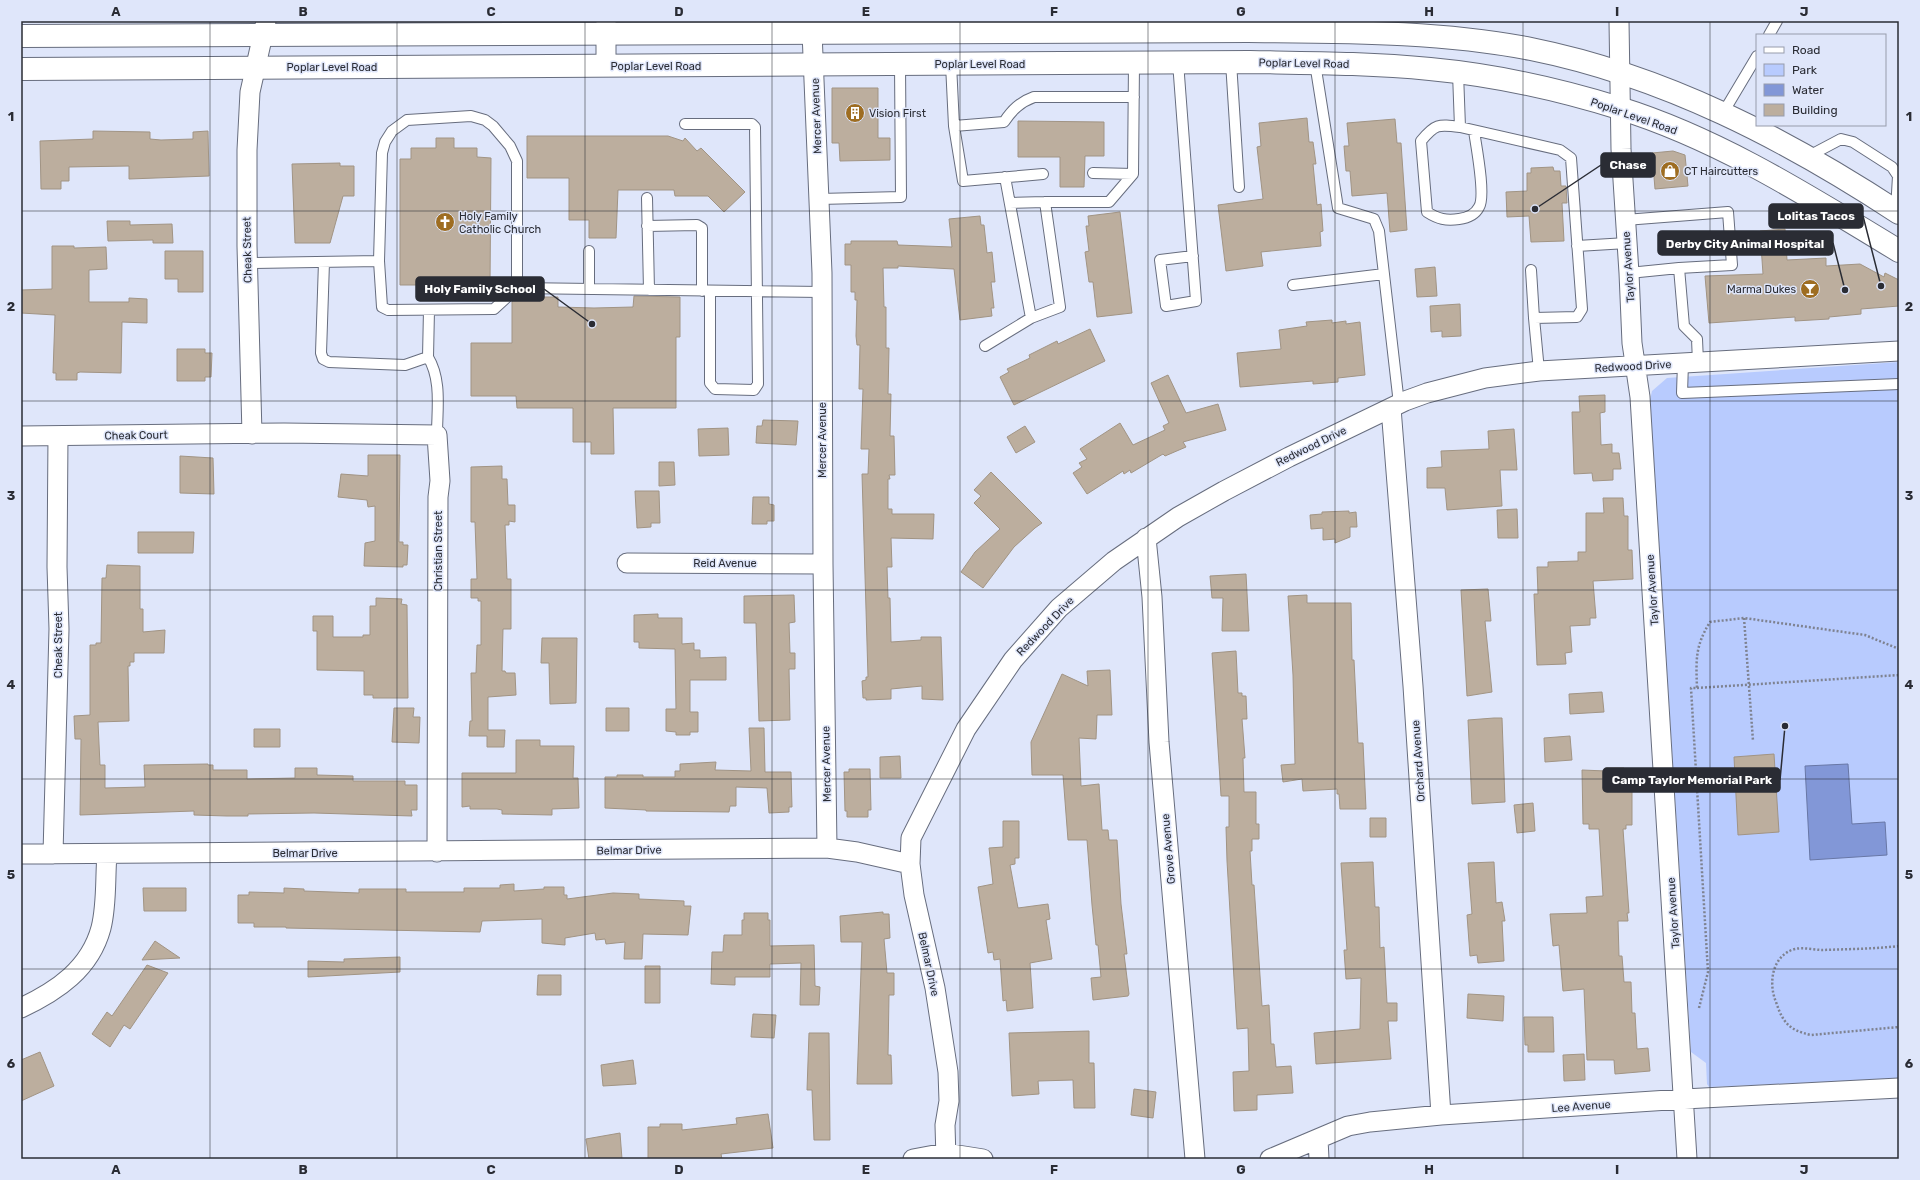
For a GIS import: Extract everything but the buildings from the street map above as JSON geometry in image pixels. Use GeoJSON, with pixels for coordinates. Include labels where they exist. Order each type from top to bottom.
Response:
{"type":"FeatureCollection","features":[{"type":"Feature","properties":{"kind":"main road"},"geometry":{"type":"LineString","coordinates":[[1241,62],[1248,26]]}},
{"type":"Feature","properties":{"kind":"main road"},"geometry":{"type":"LineString","coordinates":[[21,36],[265,29],[1248,26],[1450,38],[1530,49],[1568,58],[1665,88],[1723,113],[1777,139],[1857,186],[1897,212]]}},
{"type":"Feature","properties":{"kind":"main road","name":"Poplar Level Road"},"geometry":{"type":"LineString","coordinates":[[21,69],[1178,62],[1315,63],[1431,69],[1510,80],[1621,109],[1680,132],[1783,181],[1899,251]]}},
{"type":"Feature","properties":{"kind":"street","name":"Taylor Avenue"},"geometry":{"type":"LineString","coordinates":[[1619,21],[1621,149],[1632,343],[1640,398],[1687,1159]]}},
{"type":"Feature","properties":{"kind":"street"},"geometry":{"type":"LineString","coordinates":[[606,27],[606,66]]}},
{"type":"Feature","properties":{"kind":"street","name":"Mercer Avenue"},"geometry":{"type":"LineString","coordinates":[[813,27],[822,292],[823,564],[827,848]]}},
{"type":"Feature","properties":{"kind":"street","name":"Cheak Street"},"geometry":{"type":"LineString","coordinates":[[252,434],[247,263],[247,150],[250,92],[257,68],[265,29]]}},
{"type":"Feature","properties":{"kind":"street","name":"Redwood Drive"},"geometry":{"type":"LineString","coordinates":[[910,864],[911,838],[966,728],[1013,660],[1059,608],[1114,561],[1146,538],[1178,517],[1289,457],[1395,406],[1427,393],[1485,378],[1539,371],[1899,351]]}},
{"type":"Feature","properties":{"kind":"street","name":"Orchard Avenue"},"geometry":{"type":"LineString","coordinates":[[1395,406],[1441,1115]]}},
{"type":"Feature","properties":{"kind":"street"},"geometry":{"type":"LineString","coordinates":[[252,434],[437,435]]}},
{"type":"Feature","properties":{"kind":"street","name":"Cheak Court"},"geometry":{"type":"LineString","coordinates":[[21,436],[252,434]]}},
{"type":"Feature","properties":{"kind":"street","name":"Christian Street"},"geometry":{"type":"LineString","coordinates":[[437,435],[440,481],[438,497],[437,852]]}},
{"type":"Feature","properties":{"kind":"street","name":"Cheak Street"},"geometry":{"type":"LineString","coordinates":[[53,854],[59,629],[57,567],[58,436]]}},
{"type":"Feature","properties":{"kind":"street","name":"Grove Avenue"},"geometry":{"type":"LineString","coordinates":[[1146,538],[1152,597],[1159,742],[1196,1159]]}},
{"type":"Feature","properties":{"kind":"street","name":"Reid Avenue"},"geometry":{"type":"LineString","coordinates":[[627,563],[823,564]]}},
{"type":"Feature","properties":{"kind":"street","name":"Belmar Drive"},"geometry":{"type":"LineString","coordinates":[[21,854],[827,848],[857,852],[910,864],[916,906],[934,988],[947,1058],[948,1101],[945,1125],[945,1156]]}},
{"type":"Feature","properties":{"kind":"street"},"geometry":{"type":"LineString","coordinates":[[21,1008],[71,978],[90,954],[101,927],[107,854]]}},
{"type":"Feature","properties":{"kind":"street","name":"Lee Avenue"},"geometry":{"type":"LineString","coordinates":[[1270,1159],[1348,1126],[1363,1123],[1441,1115],[1684,1099],[1899,1088]]}},
{"type":"Feature","properties":{"kind":"street"},"geometry":{"type":"LineString","coordinates":[[1318,1139],[1319,1159]]}},
{"type":"Feature","properties":{"kind":"street"},"geometry":{"type":"LineString","coordinates":[[913,1159],[945,1156],[983,1159]]}},
{"type":"Feature","properties":{"kind":"lane"},"geometry":{"type":"LineString","coordinates":[[1723,113],[1756,58]]}},
{"type":"Feature","properties":{"kind":"lane"},"geometry":{"type":"LineString","coordinates":[[1178,62],[1193,256],[1196,301],[1166,306],[1160,260],[1193,256]]}},
{"type":"Feature","properties":{"kind":"lane"},"geometry":{"type":"LineString","coordinates":[[1239,188],[1241,62]]}},
{"type":"Feature","properties":{"kind":"lane"},"geometry":{"type":"LineString","coordinates":[[1010,203],[1109,202],[1133,174],[1134,63]]}},
{"type":"Feature","properties":{"kind":"lane"},"geometry":{"type":"LineString","coordinates":[[1315,63],[1338,208],[1374,219],[1379,232],[1395,406]]}},
{"type":"Feature","properties":{"kind":"lane"},"geometry":{"type":"LineString","coordinates":[[819,199],[901,197],[900,64]]}},
{"type":"Feature","properties":{"kind":"lane"},"geometry":{"type":"LineString","coordinates":[[951,64],[954,126],[964,181],[1005,176],[1043,174]]}},
{"type":"Feature","properties":{"kind":"lane"},"geometry":{"type":"LineString","coordinates":[[1458,73],[1460,127]]}},
{"type":"Feature","properties":{"kind":"lane"},"geometry":{"type":"LineString","coordinates":[[954,126],[1004,122],[1012,111],[1024,100],[1034,97],[1134,97]]}},
{"type":"Feature","properties":{"kind":"lane"},"geometry":{"type":"LineString","coordinates":[[517,288],[517,161],[510,146],[493,126],[485,120],[471,116],[407,120],[392,131],[385,142],[382,153],[379,261],[382,307],[388,310],[494,309],[517,288],[822,292]]}},
{"type":"Feature","properties":{"kind":"lane"},"geometry":{"type":"LineString","coordinates":[[647,226],[697,225],[702,228],[710,383],[715,389],[754,390],[758,384],[755,127],[752,124],[685,124]]}},
{"type":"Feature","properties":{"kind":"lane"},"geometry":{"type":"LineString","coordinates":[[1474,131],[1481,189],[1480,207],[1468,218],[1450,220],[1436,218],[1427,212],[1421,142],[1432,129],[1442,124],[1460,127],[1560,150],[1571,158],[1582,309],[1577,317],[1534,318]]}},
{"type":"Feature","properties":{"kind":"lane"},"geometry":{"type":"LineString","coordinates":[[1807,157],[1841,139],[1853,142],[1892,167],[1898,176],[1897,212]]}},
{"type":"Feature","properties":{"kind":"lane"},"geometry":{"type":"LineString","coordinates":[[1093,173],[1133,174]]}},
{"type":"Feature","properties":{"kind":"lane"},"geometry":{"type":"LineString","coordinates":[[1005,176],[1031,318]]}},
{"type":"Feature","properties":{"kind":"lane"},"geometry":{"type":"LineString","coordinates":[[647,198],[649,290]]}},
{"type":"Feature","properties":{"kind":"lane"},"geometry":{"type":"LineString","coordinates":[[985,346],[1031,318],[1060,307],[1045,202]]}},
{"type":"Feature","properties":{"kind":"lane"},"geometry":{"type":"LineString","coordinates":[[1625,220],[1728,212],[1732,265],[1629,273]]}},
{"type":"Feature","properties":{"kind":"lane"},"geometry":{"type":"LineString","coordinates":[[1577,246],[1627,243]]}},
{"type":"Feature","properties":{"kind":"lane"},"geometry":{"type":"LineString","coordinates":[[589,251],[589,289]]}},
{"type":"Feature","properties":{"kind":"lane"},"geometry":{"type":"LineString","coordinates":[[247,263],[379,261]]}},
{"type":"Feature","properties":{"kind":"lane"},"geometry":{"type":"LineString","coordinates":[[324,262],[321,353],[323,359],[329,362],[405,365],[428,357]]}},
{"type":"Feature","properties":{"kind":"lane"},"geometry":{"type":"LineString","coordinates":[[1678,268],[1684,326],[1697,339],[1682,393],[1899,384]]}},
{"type":"Feature","properties":{"kind":"lane"},"geometry":{"type":"LineString","coordinates":[[1531,270],[1539,371]]}},
{"type":"Feature","properties":{"kind":"lane"},"geometry":{"type":"LineString","coordinates":[[1292,286],[1384,274]]}},
{"type":"Feature","properties":{"kind":"lane"},"geometry":{"type":"LineString","coordinates":[[429,310],[428,357],[435,368],[437,378],[437,435]]}},
{"type":"Feature","properties":{"kind":"path"},"geometry":{"type":"LineString","coordinates":[[1697,688],[1696,660],[1700,637],[1710,622],[1744,618],[1865,635],[1899,649]]}},
{"type":"Feature","properties":{"kind":"path"},"geometry":{"type":"LineString","coordinates":[[1744,618],[1753,740]]}},
{"type":"Feature","properties":{"kind":"path"},"geometry":{"type":"LineString","coordinates":[[1699,1014],[1698,1006],[1708,972],[1691,688],[1899,675]]}},
{"type":"Feature","properties":{"kind":"path"},"geometry":{"type":"LineString","coordinates":[[1899,946],[1866,949],[1796,949],[1782,956],[1774,966],[1772,981],[1775,1000],[1783,1020],[1799,1032],[1811,1035],[1899,1027]]}},
{"type":"Feature","properties":{"kind":"green space"},"geometry":{"type":"Polygon","coordinates":[[[1899,362],[1899,1079],[1709,1087],[1707,1084],[1706,1063],[1691,1052],[1650,400],[1652,391],[1667,378],[1899,362]]]}},
{"type":"Feature","properties":{"kind":"water"},"geometry":{"type":"Polygon","coordinates":[[[1848,764],[1852,824],[1885,822],[1887,855],[1810,860],[1805,766],[1848,764]]]}},
{"type":"Feature","properties":{"kind":"place","name":"Vision First"},"geometry":{"type":"Point","coordinates":[855,113]}},
{"type":"Feature","properties":{"kind":"place","name":"CT Haircutters"},"geometry":{"type":"Point","coordinates":[1670,171]}},
{"type":"Feature","properties":{"kind":"place","name":"Chase"},"geometry":{"type":"Point","coordinates":[1535,209]}},
{"type":"Feature","properties":{"kind":"place","name":"Holy Family Catholic Church"},"geometry":{"type":"Point","coordinates":[445,222]}},
{"type":"Feature","properties":{"kind":"place","name":"Lolitas Tacos"},"geometry":{"type":"Point","coordinates":[1881,286]}},
{"type":"Feature","properties":{"kind":"place","name":"Marma Dukes"},"geometry":{"type":"Point","coordinates":[1810,289]}},
{"type":"Feature","properties":{"kind":"place","name":"Derby City Animal Hospital"},"geometry":{"type":"Point","coordinates":[1845,290]}},
{"type":"Feature","properties":{"kind":"place","name":"Holy Family School"},"geometry":{"type":"Point","coordinates":[592,324]}},
{"type":"Feature","properties":{"kind":"place","name":"Camp Taylor Memorial Park"},"geometry":{"type":"Point","coordinates":[1785,726]}}]}
